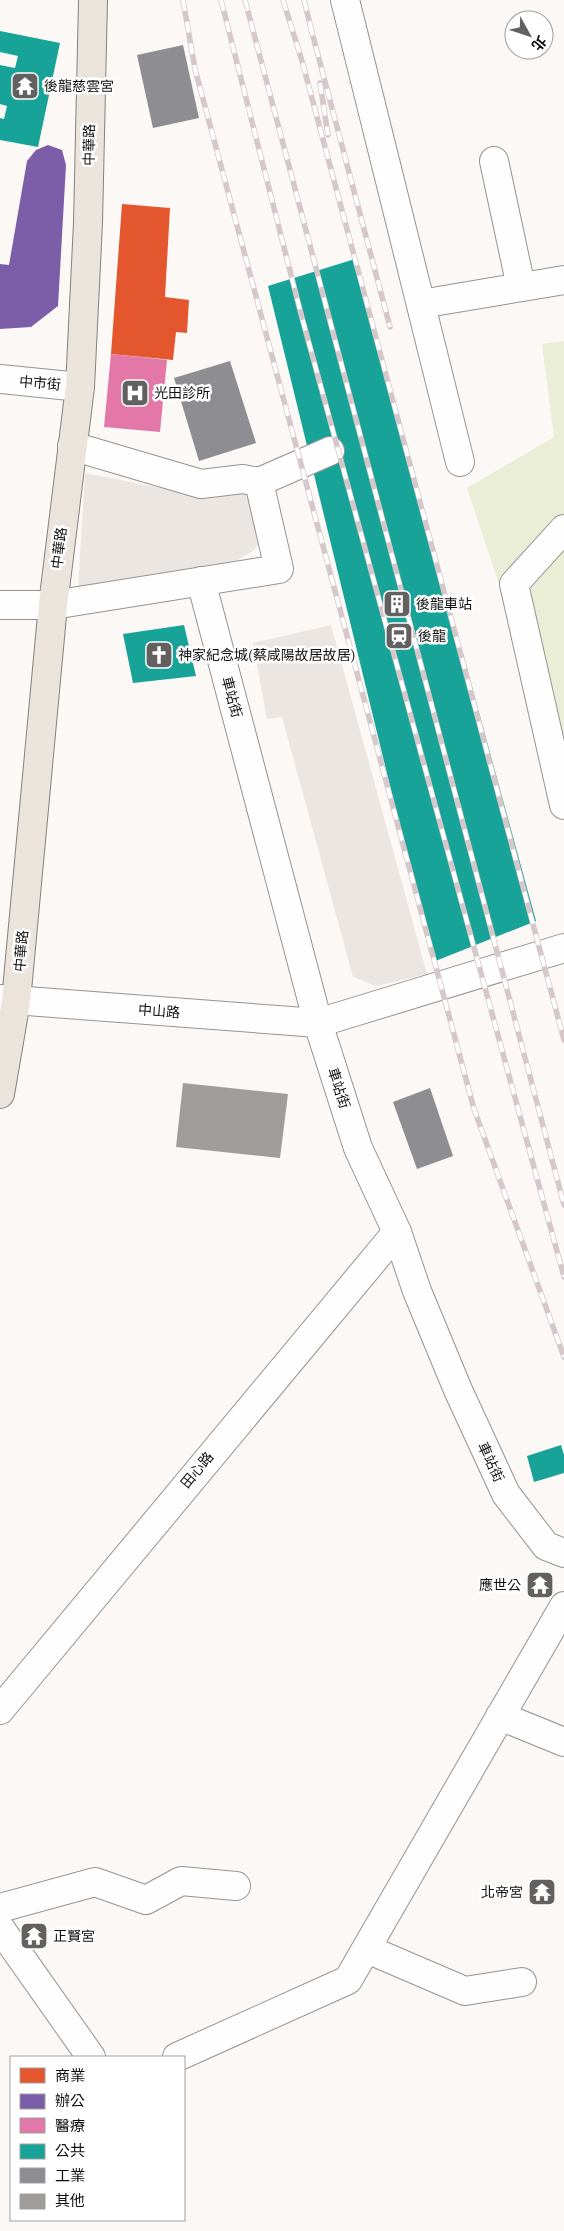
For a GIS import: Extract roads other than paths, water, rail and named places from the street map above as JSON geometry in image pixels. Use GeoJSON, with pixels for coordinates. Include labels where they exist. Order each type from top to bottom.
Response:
{"type":"FeatureCollection","features":[{"type":"Feature","properties":{"kind":"main road","name":"中華路"},"geometry":{"type":"LineString","coordinates":[[0,1094],[8,1000],[80,386],[88,223],[92,0]]}},
{"type":"Feature","properties":{"kind":"street"},"geometry":{"type":"LineString","coordinates":[[345,0],[460,462]]}},
{"type":"Feature","properties":{"kind":"street"},"geometry":{"type":"LineString","coordinates":[[494,161],[522,287]]}},
{"type":"Feature","properties":{"kind":"street"},"geometry":{"type":"LineString","coordinates":[[421,304],[564,280]]}},
{"type":"Feature","properties":{"kind":"street","name":"中市街"},"geometry":{"type":"LineString","coordinates":[[0,379],[80,386]]}},
{"type":"Feature","properties":{"kind":"street"},"geometry":{"type":"LineString","coordinates":[[72,446],[201,484],[243,479],[259,482],[330,452]]}},
{"type":"Feature","properties":{"kind":"street"},"geometry":{"type":"LineString","coordinates":[[0,605],[53,605],[279,569],[259,482]]}},
{"type":"Feature","properties":{"kind":"street"},"geometry":{"type":"LineString","coordinates":[[564,529],[514,584],[564,805]]}},
{"type":"Feature","properties":{"kind":"street","name":"車站街"},"geometry":{"type":"LineString","coordinates":[[201,581],[318,1023],[358,1148],[397,1232],[417,1291],[454,1381],[506,1494],[546,1546],[564,1553]]}},
{"type":"Feature","properties":{"kind":"street"},"geometry":{"type":"LineString","coordinates":[[318,1023],[564,948]]}},
{"type":"Feature","properties":{"kind":"street","name":"中山路"},"geometry":{"type":"LineString","coordinates":[[8,1000],[318,1023]]}},
{"type":"Feature","properties":{"kind":"street","name":"田心路"},"geometry":{"type":"LineString","coordinates":[[0,1710],[397,1232]]}},
{"type":"Feature","properties":{"kind":"street"},"geometry":{"type":"LineString","coordinates":[[179,2056],[348,1980],[564,1606]]}},
{"type":"Feature","properties":{"kind":"street"},"geometry":{"type":"LineString","coordinates":[[500,1716],[564,1742]]}},
{"type":"Feature","properties":{"kind":"street"},"geometry":{"type":"LineString","coordinates":[[0,1908],[95,1882],[146,1900],[180,1881],[236,1886]]}},
{"type":"Feature","properties":{"kind":"street"},"geometry":{"type":"LineString","coordinates":[[0,1928],[90,2056]]}},
{"type":"Feature","properties":{"kind":"street"},"geometry":{"type":"LineString","coordinates":[[367,1948],[465,1991],[522,1982]]}},
{"type":"Feature","properties":{"kind":"railway"},"geometry":{"type":"LineString","coordinates":[[183,0],[195,69],[474,1109],[564,1357]]}},
{"type":"Feature","properties":{"kind":"railway"},"geometry":{"type":"LineString","coordinates":[[221,0],[301,314],[564,1277]]}},
{"type":"Feature","properties":{"kind":"railway"},"geometry":{"type":"LineString","coordinates":[[245,0],[564,1205]]}},
{"type":"Feature","properties":{"kind":"railway"},"geometry":{"type":"LineString","coordinates":[[283,0],[302,61],[564,1040]]}},
{"type":"Feature","properties":{"kind":"railway"},"geometry":{"type":"LineString","coordinates":[[304,0],[312,32]]}},
{"type":"Feature","properties":{"kind":"railway"},"geometry":{"type":"LineString","coordinates":[[310,25],[390,327]]}},
{"type":"Feature","properties":{"kind":"railway"},"geometry":{"type":"LineString","coordinates":[[320,83],[328,135]]}},
{"type":"Feature","properties":{"kind":"place","name":"後龍慈雲宮"},"geometry":{"type":"Point","coordinates":[25,86]}},
{"type":"Feature","properties":{"kind":"place","name":"光田診所"},"geometry":{"type":"Point","coordinates":[135,393]}},
{"type":"Feature","properties":{"kind":"place","name":"後龍車站"},"geometry":{"type":"Point","coordinates":[397,604]}},
{"type":"Feature","properties":{"kind":"place","name":"後龍"},"geometry":{"type":"Point","coordinates":[399,636]}},
{"type":"Feature","properties":{"kind":"place","name":"神家紀念城(蔡咸陽故居故居)"},"geometry":{"type":"Point","coordinates":[159,655]}},
{"type":"Feature","properties":{"kind":"place","name":"應世公"},"geometry":{"type":"Point","coordinates":[540,1585]}},
{"type":"Feature","properties":{"kind":"place","name":"北帝宮"},"geometry":{"type":"Point","coordinates":[542,1892]}},
{"type":"Feature","properties":{"kind":"place","name":"正賢宮"},"geometry":{"type":"Point","coordinates":[34,1936]}}]}
